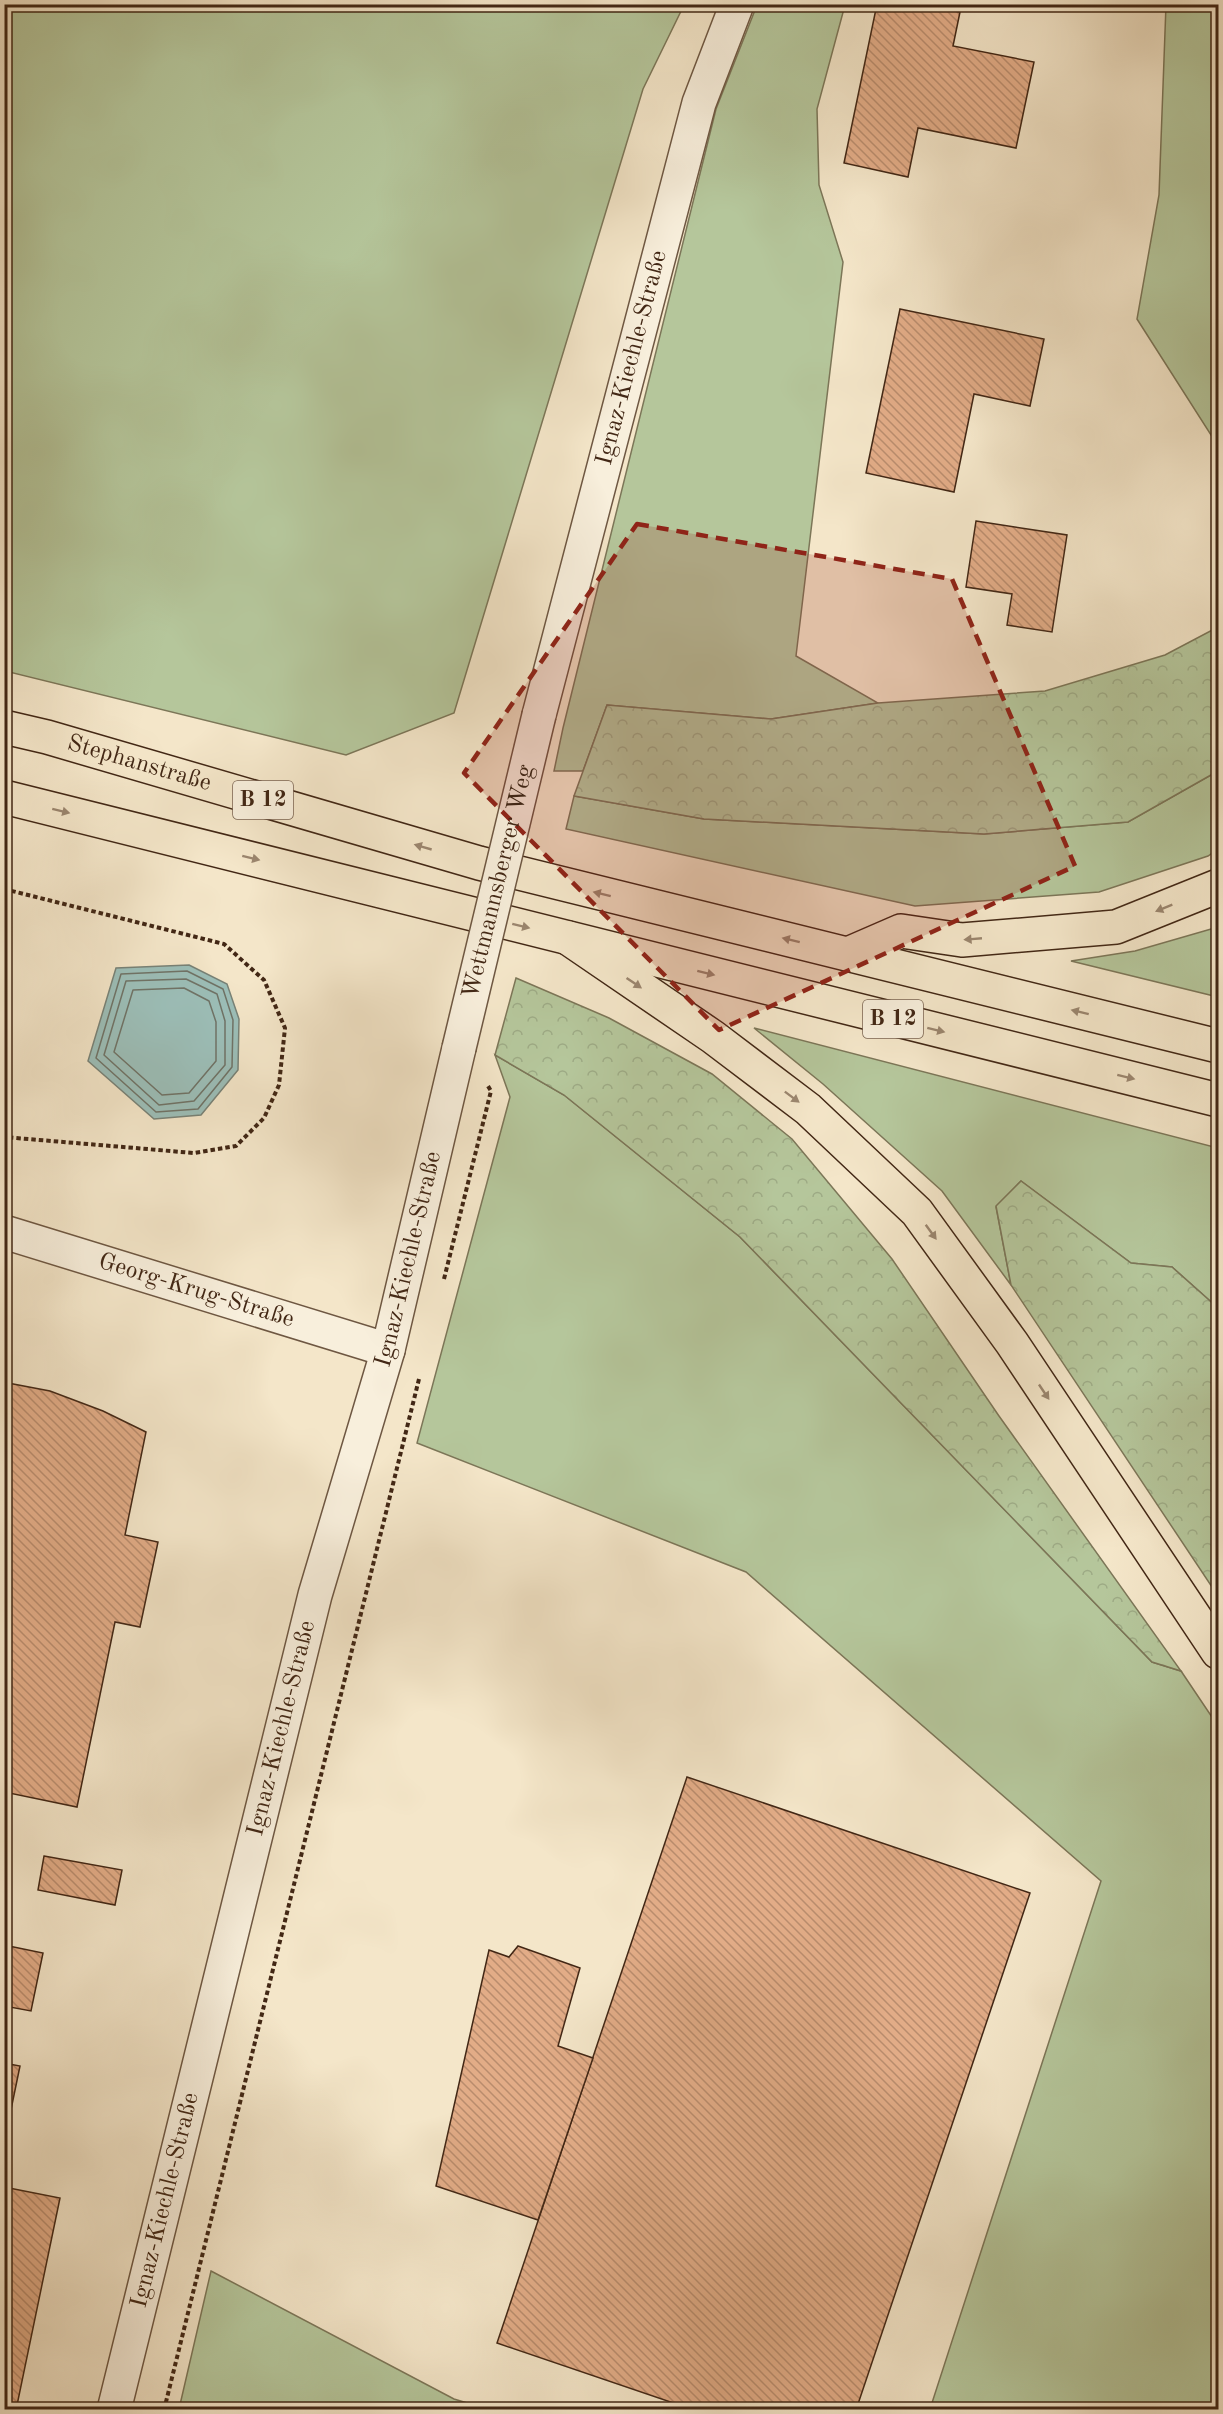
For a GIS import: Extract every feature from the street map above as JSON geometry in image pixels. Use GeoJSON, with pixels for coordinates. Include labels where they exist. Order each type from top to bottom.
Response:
{"type":"FeatureCollection","features":[{"type":"Feature","properties":{"kind":"main road","name":"Stephanstraße"},"geometry":{"type":"LineString","coordinates":[[4,727],[47,737],[479,863],[848,954]]}},
{"type":"Feature","properties":{"kind":"main road","name":"B 12"},"geometry":{"type":"LineString","coordinates":[[4,797],[1218,1100]]}},
{"type":"Feature","properties":{"kind":"main road"},"geometry":{"type":"LineString","coordinates":[[848,954],[901,931],[962,940],[1116,927],[1218,886]]}},
{"type":"Feature","properties":{"kind":"main road"},"geometry":{"type":"LineString","coordinates":[[568,938],[713,1037],[808,1109],[917,1212],[1012,1343],[1218,1652]]}},
{"type":"Feature","properties":{"kind":"main road","name":"B 12"},"geometry":{"type":"LineString","coordinates":[[848,954],[1218,1046]]}},
{"type":"Feature","properties":{"kind":"street","name":"Ignaz-Kiechle-Straße"},"geometry":{"type":"LineString","coordinates":[[539,714],[699,103],[737,4]]}},
{"type":"Feature","properties":{"kind":"street","name":"Wettmannsberger Weg"},"geometry":{"type":"LineString","coordinates":[[459,1048],[539,714]]}},
{"type":"Feature","properties":{"kind":"street","name":"Ignaz-Kiechle-Straße"},"geometry":{"type":"LineString","coordinates":[[114,2409],[315,1595],[388,1350],[459,1048]]}},
{"type":"Feature","properties":{"kind":"street","name":"Georg-Krug-Straße"},"geometry":{"type":"LineString","coordinates":[[4,1232],[388,1350]]}},
{"type":"Feature","properties":{"kind":"path"},"geometry":{"type":"LineString","coordinates":[[4,889],[224,944],[264,980],[285,1028],[279,1085],[264,1118],[236,1146],[194,1153],[4,1137]]}},
{"type":"Feature","properties":{"kind":"path"},"geometry":{"type":"LineString","coordinates":[[442,1288],[491,1091]]}},
{"type":"Feature","properties":{"kind":"path"},"geometry":{"type":"LineString","coordinates":[[164,2409],[422,1369]]}},
{"type":"Feature","properties":{"kind":"highlighted area"},"geometry":{"type":"Polygon","coordinates":[[[637,524],[952,579],[1075,866],[719,1030],[464,773],[637,524]]]}},
{"type":"Feature","properties":{"kind":"green space"},"geometry":{"type":"Polygon","coordinates":[[[5,4],[684,5],[643,89],[454,713],[346,755],[5,671],[5,4]]]}},
{"type":"Feature","properties":{"kind":"green space"},"geometry":{"type":"Polygon","coordinates":[[[757,5],[845,5],[817,109],[819,185],[843,262],[796,656],[878,703],[771,719],[607,705],[583,771],[554,771],[716,109],[757,5]]]}},
{"type":"Feature","properties":{"kind":"green space"},"geometry":{"type":"Polygon","coordinates":[[[1166,5],[1218,5],[1218,446],[1137,319],[1159,195],[1166,5]]]}},
{"type":"Feature","properties":{"kind":"green space"},"geometry":{"type":"Polygon","coordinates":[[[1218,627],[1218,771],[1128,822],[984,834],[704,819],[574,796],[607,705],[771,719],[878,703],[1045,691],[1165,655],[1218,627]]]}},
{"type":"Feature","properties":{"kind":"green space"},"geometry":{"type":"Polygon","coordinates":[[[1218,771],[1218,849],[1208,856],[1099,892],[915,906],[566,829],[574,796],[704,819],[984,834],[1128,822],[1218,771]]]}},
{"type":"Feature","properties":{"kind":"green space"},"geometry":{"type":"Polygon","coordinates":[[[1218,927],[1218,997],[1071,961],[1135,951],[1218,927]]]}},
{"type":"Feature","properties":{"kind":"green space"},"geometry":{"type":"Polygon","coordinates":[[[516,978],[609,1018],[712,1074],[792,1139],[892,1259],[999,1416],[1181,1671],[1152,1662],[740,1237],[564,1095],[495,1055],[516,978]]]}},
{"type":"Feature","properties":{"kind":"green space"},"geometry":{"type":"Polygon","coordinates":[[[754,1028],[1218,1148],[1218,1308],[1172,1267],[1131,1263],[1021,1181],[996,1207],[1011,1285],[942,1191],[823,1084],[754,1028]]]}},
{"type":"Feature","properties":{"kind":"green space"},"geometry":{"type":"Polygon","coordinates":[[[495,1055],[564,1095],[740,1237],[1152,1662],[1181,1671],[1218,1726],[1218,2409],[930,2409],[1101,1881],[746,1572],[417,1443],[510,1097],[495,1055]]]}},
{"type":"Feature","properties":{"kind":"green space"},"geometry":{"type":"Polygon","coordinates":[[[1021,1181],[1131,1263],[1172,1267],[1218,1308],[1218,1596],[1011,1285],[996,1206],[1021,1181]]]}},
{"type":"Feature","properties":{"kind":"green space"},"geometry":{"type":"Polygon","coordinates":[[[211,2271],[454,2399],[487,2409],[179,2409],[211,2271]]]}},
{"type":"Feature","properties":{"kind":"water"},"geometry":{"type":"Polygon","coordinates":[[[189,965],[227,984],[239,1019],[238,1070],[201,1115],[154,1119],[88,1061],[116,968],[189,965]]]}},
{"type":"Feature","properties":{"kind":"building"},"geometry":{"type":"Polygon","coordinates":[[[877,4],[921,4],[960,12],[953,46],[1034,62],[1016,148],[918,128],[908,177],[844,163],[877,4]]]}},
{"type":"Feature","properties":{"kind":"building"},"geometry":{"type":"Polygon","coordinates":[[[900,309],[1044,339],[1030,406],[974,394],[954,492],[866,473],[900,309]]]}},
{"type":"Feature","properties":{"kind":"building"},"geometry":{"type":"Polygon","coordinates":[[[976,521],[1067,535],[1052,632],[1007,625],[1012,594],[966,587],[976,521]]]}},
{"type":"Feature","properties":{"kind":"building"},"geometry":{"type":"Polygon","coordinates":[[[8,1383],[50,1391],[103,1411],[146,1432],[125,1535],[158,1542],[140,1627],[115,1622],[77,1807],[4,1792],[4,1392],[7,1392],[8,1383]]]}},
{"type":"Feature","properties":{"kind":"building"},"geometry":{"type":"Polygon","coordinates":[[[687,1777],[1030,1893],[856,2410],[694,2410],[497,2343],[687,1777]]]}},
{"type":"Feature","properties":{"kind":"building"},"geometry":{"type":"Polygon","coordinates":[[[44,1856],[122,1870],[115,1905],[38,1890],[44,1856]]]}},
{"type":"Feature","properties":{"kind":"building"},"geometry":{"type":"Polygon","coordinates":[[[4,1945],[43,1953],[31,2011],[4,2006],[4,1945]]]}},
{"type":"Feature","properties":{"kind":"building"},"geometry":{"type":"Polygon","coordinates":[[[518,1946],[580,1968],[558,2046],[593,2058],[538,2220],[436,2186],[489,1950],[509,1957],[518,1946]]]}},
{"type":"Feature","properties":{"kind":"building"},"geometry":{"type":"Polygon","coordinates":[[[4,2063],[20,2066],[8,2124],[4,2123],[4,2063]]]}},
{"type":"Feature","properties":{"kind":"building"},"geometry":{"type":"Polygon","coordinates":[[[4,2187],[60,2198],[16,2410],[4,2410],[4,2187]]]}}]}
